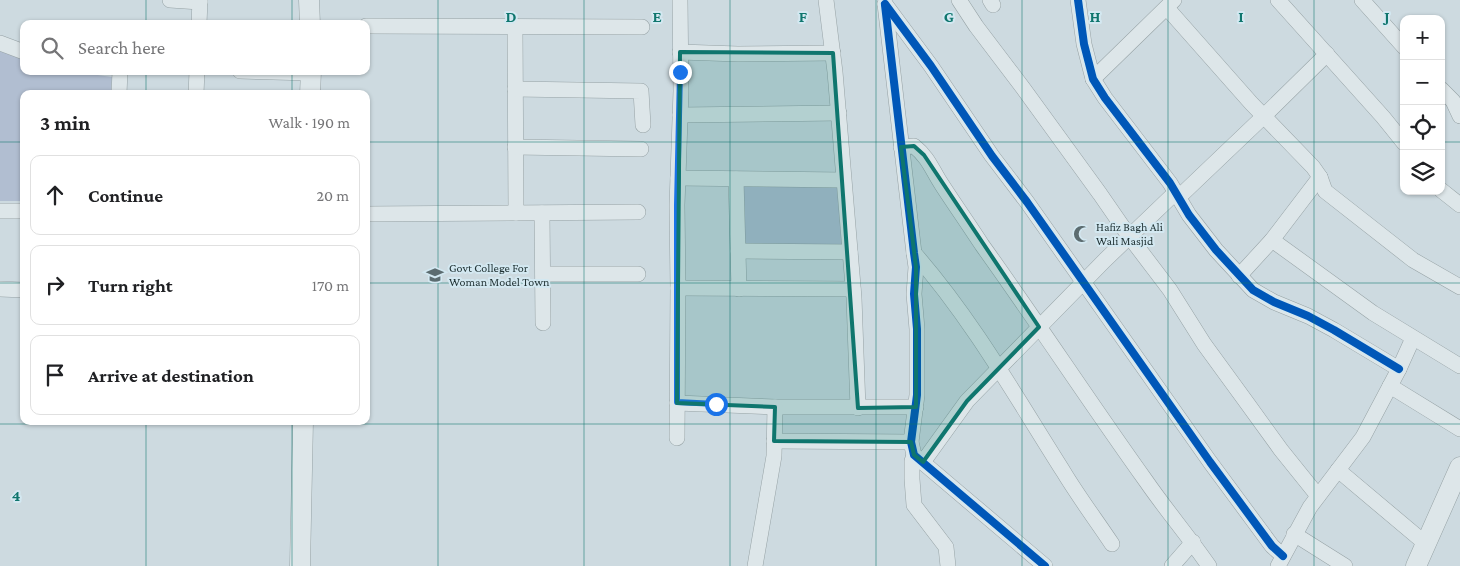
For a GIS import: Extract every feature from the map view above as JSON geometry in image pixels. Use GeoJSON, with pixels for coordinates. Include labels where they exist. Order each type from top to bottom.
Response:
{"type":"FeatureCollection","features":[{"type":"Feature","properties":{"kind":"street"},"geometry":{"type":"LineString","coordinates":[[170,0],[200,1],[199,20]]}},
{"type":"Feature","properties":{"kind":"street"},"geometry":{"type":"LineString","coordinates":[[309,0],[310,20]]}},
{"type":"Feature","properties":{"kind":"street"},"geometry":{"type":"LineString","coordinates":[[677,438],[677,205],[680,115],[680,0]]}},
{"type":"Feature","properties":{"kind":"street"},"geometry":{"type":"LineString","coordinates":[[826,0],[833,53],[853,289],[858,408]]}},
{"type":"Feature","properties":{"kind":"street"},"geometry":{"type":"LineString","coordinates":[[959,0],[976,26],[1170,290],[1204,344],[1318,496]]}},
{"type":"Feature","properties":{"kind":"street"},"geometry":{"type":"LineString","coordinates":[[1078,0],[1084,44],[1093,79],[1105,98],[1170,183],[1189,214],[1216,250],[1253,290],[1334,330],[1399,369]]}},
{"type":"Feature","properties":{"kind":"street"},"geometry":{"type":"LineString","coordinates":[[1278,0],[1383,117],[1400,139]]}},
{"type":"Feature","properties":{"kind":"street"},"geometry":{"type":"LineString","coordinates":[[1362,0],[1400,43]]}},
{"type":"Feature","properties":{"kind":"street"},"geometry":{"type":"LineString","coordinates":[[884,2],[916,267],[914,294],[917,339],[916,453]]}},
{"type":"Feature","properties":{"kind":"street"},"geometry":{"type":"LineString","coordinates":[[884,2],[1281,561]]}},
{"type":"Feature","properties":{"kind":"street"},"geometry":{"type":"LineString","coordinates":[[1093,79],[1170,4],[1264,116],[1320,177],[1325,191],[1414,260],[1460,287]]}},
{"type":"Feature","properties":{"kind":"street"},"geometry":{"type":"LineString","coordinates":[[370,26],[642,27]]}},
{"type":"Feature","properties":{"kind":"street"},"geometry":{"type":"LineString","coordinates":[[515,26],[516,213]]}},
{"type":"Feature","properties":{"kind":"street"},"geometry":{"type":"LineString","coordinates":[[0,43],[20,50]]}},
{"type":"Feature","properties":{"kind":"street"},"geometry":{"type":"LineString","coordinates":[[680,52],[738,54],[833,53]]}},
{"type":"Feature","properties":{"kind":"street"},"geometry":{"type":"LineString","coordinates":[[948,566],[946,547],[914,504],[912,461],[916,453],[1129,236],[1264,116],[1327,54]]}},
{"type":"Feature","properties":{"kind":"street"},"geometry":{"type":"LineString","coordinates":[[119,90],[120,75]]}},
{"type":"Feature","properties":{"kind":"street"},"geometry":{"type":"LineString","coordinates":[[196,90],[197,75]]}},
{"type":"Feature","properties":{"kind":"street"},"geometry":{"type":"LineString","coordinates":[[310,90],[311,75]]}},
{"type":"Feature","properties":{"kind":"street"},"geometry":{"type":"LineString","coordinates":[[515,89],[641,91],[643,125]]}},
{"type":"Feature","properties":{"kind":"street"},"geometry":{"type":"LineString","coordinates":[[1445,91],[1456,98],[1460,116]]}},
{"type":"Feature","properties":{"kind":"street"},"geometry":{"type":"LineString","coordinates":[[680,115],[838,113]]}},
{"type":"Feature","properties":{"kind":"street"},"geometry":{"type":"LineString","coordinates":[[901,147],[914,146],[924,155],[973,232],[1039,328],[1146,482],[1193,542],[1209,566]]}},
{"type":"Feature","properties":{"kind":"street"},"geometry":{"type":"LineString","coordinates":[[515,147],[641,148]]}},
{"type":"Feature","properties":{"kind":"street"},"geometry":{"type":"LineString","coordinates":[[1239,276],[1272,240],[1320,177]]}},
{"type":"Feature","properties":{"kind":"street"},"geometry":{"type":"LineString","coordinates":[[678,178],[844,180]]}},
{"type":"Feature","properties":{"kind":"street"},"geometry":{"type":"LineString","coordinates":[[736,179],[739,289]]}},
{"type":"Feature","properties":{"kind":"street"},"geometry":{"type":"LineString","coordinates":[[1445,193],[1460,205]]}},
{"type":"Feature","properties":{"kind":"street"},"geometry":{"type":"LineString","coordinates":[[0,211],[20,211]]}},
{"type":"Feature","properties":{"kind":"street"},"geometry":{"type":"LineString","coordinates":[[370,214],[638,212]]}},
{"type":"Feature","properties":{"kind":"street"},"geometry":{"type":"LineString","coordinates":[[542,213],[543,323]]}},
{"type":"Feature","properties":{"kind":"street"},"geometry":{"type":"LineString","coordinates":[[1272,240],[1373,313],[1460,366]]}},
{"type":"Feature","properties":{"kind":"street"},"geometry":{"type":"LineString","coordinates":[[738,251],[850,252]]}},
{"type":"Feature","properties":{"kind":"street"},"geometry":{"type":"LineString","coordinates":[[914,253],[934,276],[983,344],[1064,474],[1112,544]]}},
{"type":"Feature","properties":{"kind":"street"},"geometry":{"type":"LineString","coordinates":[[543,274],[638,274]]}},
{"type":"Feature","properties":{"kind":"street"},"geometry":{"type":"LineString","coordinates":[[678,288],[853,289]]}},
{"type":"Feature","properties":{"kind":"street"},"geometry":{"type":"LineString","coordinates":[[0,289],[20,290]]}},
{"type":"Feature","properties":{"kind":"street"},"geometry":{"type":"LineString","coordinates":[[1281,561],[1310,507],[1363,437],[1413,338]]}},
{"type":"Feature","properties":{"kind":"street"},"geometry":{"type":"LineString","coordinates":[[1390,386],[1460,429]]}},
{"type":"Feature","properties":{"kind":"street"},"geometry":{"type":"LineString","coordinates":[[677,402],[775,407],[916,408]]}},
{"type":"Feature","properties":{"kind":"street"},"geometry":{"type":"LineString","coordinates":[[754,566],[774,456],[775,407]]}},
{"type":"Feature","properties":{"kind":"street"},"geometry":{"type":"LineString","coordinates":[[300,566],[303,425]]}},
{"type":"Feature","properties":{"kind":"street"},"geometry":{"type":"LineString","coordinates":[[774,441],[916,453],[1045,566]]}},
{"type":"Feature","properties":{"kind":"street"},"geometry":{"type":"LineString","coordinates":[[1416,566],[1460,467]]}},
{"type":"Feature","properties":{"kind":"street"},"geometry":{"type":"LineString","coordinates":[[1338,470],[1426,544]]}},
{"type":"Feature","properties":{"kind":"street"},"geometry":{"type":"LineString","coordinates":[[1294,534],[1345,566]]}},
{"type":"Feature","properties":{"kind":"street"},"geometry":{"type":"LineString","coordinates":[[1172,566],[1193,542]]}},
{"type":"Feature","properties":{"kind":"highlighted area"},"geometry":{"type":"Polygon","coordinates":[[[680,52],[833,53],[858,408],[916,407],[916,267],[901,147],[914,146],[924,155],[1039,327],[967,401],[923,462],[914,455],[911,442],[774,441],[775,407],[677,403],[680,52]]]}},
{"type":"Feature","properties":{"kind":"shaded area"},"geometry":{"type":"Polygon","coordinates":[[[0,51],[20,58],[20,75],[98,75],[112,77],[111,90],[20,90],[20,201],[0,201],[0,51]]]}},
{"type":"Feature","properties":{"kind":"shaded area"},"geometry":{"type":"Polygon","coordinates":[[[838,184],[843,247],[742,246],[742,186],[838,184]]]}},
{"type":"Feature","properties":{"kind":"cycle path"},"geometry":{"type":"LineString","coordinates":[[1078,0],[1084,44],[1093,79],[1105,98],[1170,183],[1189,215],[1216,250],[1253,290],[1334,330],[1399,369]]}},
{"type":"Feature","properties":{"kind":"cycle path"},"geometry":{"type":"LineString","coordinates":[[885,4],[931,66],[992,156],[1027,202],[1210,462],[1272,546],[1283,556]]}},
{"type":"Feature","properties":{"kind":"cycle path"},"geometry":{"type":"LineString","coordinates":[[885,5],[916,267],[914,294],[917,329],[917,395],[911,442],[914,455],[1045,566]]}},
{"type":"Feature","properties":{"kind":"place","name":"Hafiz Bagh Ali Wali Masjid"},"geometry":{"type":"Point","coordinates":[1082,234]}},
{"type":"Feature","properties":{"kind":"place","name":"Govt College For Woman Model Town"},"geometry":{"type":"Point","coordinates":[435,275]}},
{"type":"Feature","properties":{"kind":"route"},"geometry":{"type":"LineString","coordinates":[[680,72],[677,205],[677,402],[716,404]]}}]}
